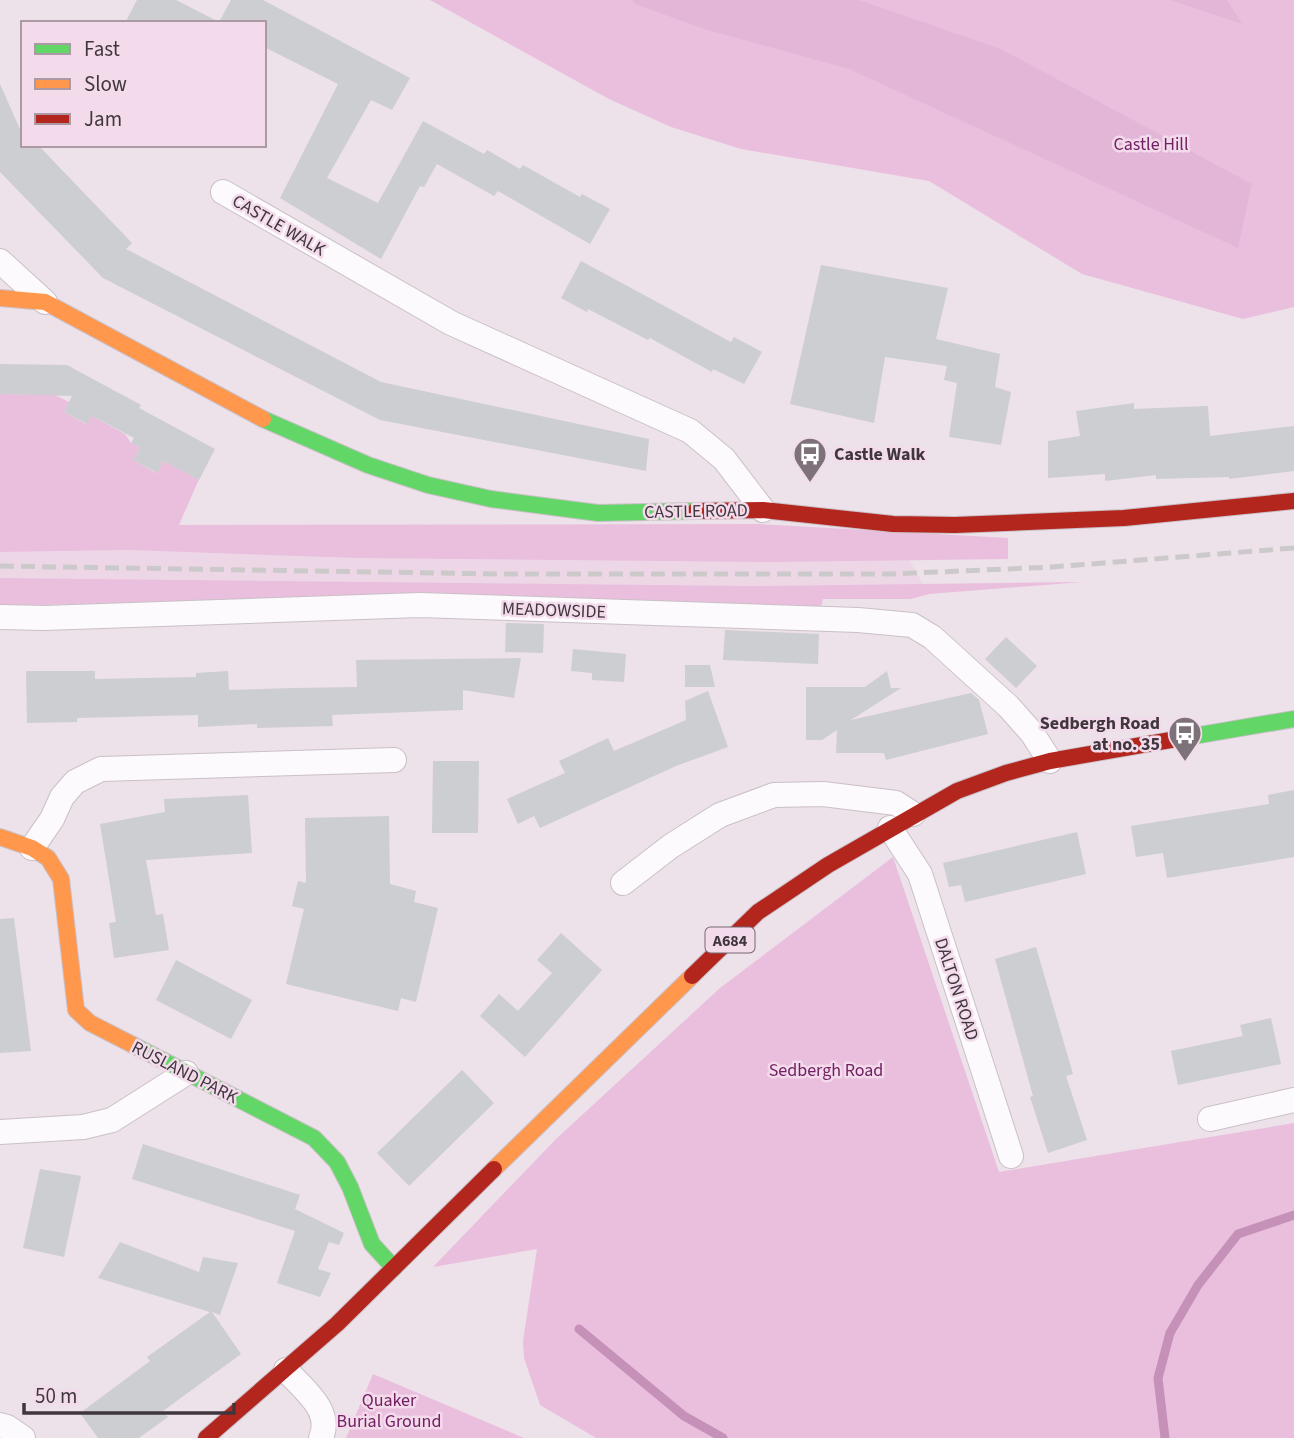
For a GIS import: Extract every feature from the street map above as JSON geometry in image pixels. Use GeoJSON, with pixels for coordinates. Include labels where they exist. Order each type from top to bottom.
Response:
{"type":"FeatureCollection","features":[{"type":"Feature","properties":{"kind":"main road"},"geometry":{"type":"LineString","coordinates":[[0,298],[45,302]]}},
{"type":"Feature","properties":{"kind":"main road","name":"CASTLE ROAD"},"geometry":{"type":"LineString","coordinates":[[45,302],[249,413],[368,465],[428,485],[491,499],[598,513],[764,510],[893,524],[955,525],[1124,518],[1294,500]]}},
{"type":"Feature","properties":{"kind":"main road","name":"A684"},"geometry":{"type":"LineString","coordinates":[[206,1438],[286,1370],[394,1268],[758,912],[828,865],[957,791],[1006,773],[1050,761],[1294,719]]}},
{"type":"Feature","properties":{"kind":"main road","name":"RUSLAND PARK"},"geometry":{"type":"LineString","coordinates":[[0,837],[32,848],[48,858],[61,879],[76,1010],[90,1023],[314,1138],[331,1152],[342,1167],[373,1247],[394,1268]]}},
{"type":"Feature","properties":{"kind":"street","name":"CASTLE WALK"},"geometry":{"type":"LineString","coordinates":[[223,192],[451,323],[690,432],[724,459],[764,510]]}},
{"type":"Feature","properties":{"kind":"street"},"geometry":{"type":"LineString","coordinates":[[0,261],[45,302]]}},
{"type":"Feature","properties":{"kind":"street","name":"MEADOWSIDE"},"geometry":{"type":"LineString","coordinates":[[0,617],[420,605],[858,620],[912,625],[932,637],[1009,706],[1032,733],[1050,761]]}},
{"type":"Feature","properties":{"kind":"street"},"geometry":{"type":"LineString","coordinates":[[32,848],[52,819],[62,797],[75,782],[101,769],[394,760]]}},
{"type":"Feature","properties":{"kind":"street"},"geometry":{"type":"LineString","coordinates":[[623,883],[671,846],[720,815],[774,795],[823,794],[896,803],[913,814]]}},
{"type":"Feature","properties":{"kind":"street","name":"DALTON ROAD"},"geometry":{"type":"LineString","coordinates":[[890,828],[923,884],[1011,1156]]}},
{"type":"Feature","properties":{"kind":"street"},"geometry":{"type":"LineString","coordinates":[[0,1132],[83,1126],[111,1120],[186,1073]]}},
{"type":"Feature","properties":{"kind":"street"},"geometry":{"type":"LineString","coordinates":[[1210,1119],[1294,1100]]}},
{"type":"Feature","properties":{"kind":"street"},"geometry":{"type":"LineString","coordinates":[[286,1370],[317,1404],[324,1417],[321,1438]]}},
{"type":"Feature","properties":{"kind":"street"},"geometry":{"type":"LineString","coordinates":[[0,1425],[23,1438]]}},
{"type":"Feature","properties":{"kind":"shaded area"},"geometry":{"type":"Polygon","coordinates":[[[0,513],[179,525],[640,526],[896,538],[929,594],[911,599],[823,599],[820,611],[389,596],[0,606],[0,513]]]}},
{"type":"Feature","properties":{"kind":"green space","name":"Castle Hill"},"geometry":{"type":"Polygon","coordinates":[[[430,0],[1294,0],[1294,307],[1243,319],[1082,274],[929,181],[741,149],[671,127],[609,99],[430,0]]]}},
{"type":"Feature","properties":{"kind":"green space"},"geometry":{"type":"Polygon","coordinates":[[[632,0],[859,0],[1001,49],[1252,184],[1238,248],[849,69],[704,29],[635,4],[632,0]]]}},
{"type":"Feature","properties":{"kind":"green space"},"geometry":{"type":"Polygon","coordinates":[[[1170,0],[1227,0],[1242,24],[1170,0]]]}},
{"type":"Feature","properties":{"kind":"green space"},"geometry":{"type":"Polygon","coordinates":[[[0,394],[55,395],[69,402],[64,412],[86,424],[92,416],[125,434],[131,443],[140,447],[133,460],[156,473],[163,461],[199,479],[179,525],[758,524],[1008,538],[1008,559],[775,562],[357,558],[128,550],[0,552],[0,394]]]}},
{"type":"Feature","properties":{"kind":"green space"},"geometry":{"type":"Polygon","coordinates":[[[0,578],[753,586],[1083,582],[929,594],[911,599],[823,599],[820,611],[389,596],[0,606],[0,578]]]}},
{"type":"Feature","properties":{"kind":"green space","name":"Sedbergh Road"},"geometry":{"type":"Polygon","coordinates":[[[893,857],[999,1172],[1294,1123],[1294,1438],[596,1438],[540,1405],[524,1358],[523,1341],[537,1249],[433,1267],[556,1139],[720,988],[893,857]]]}},
{"type":"Feature","properties":{"kind":"green space","name":"Quaker Burial Ground"},"geometry":{"type":"Polygon","coordinates":[[[373,1374],[524,1438],[346,1438],[373,1374]]]}},
{"type":"Feature","properties":{"kind":"building"},"geometry":{"type":"Polygon","coordinates":[[[137,0],[176,0],[217,21],[126,21],[137,0]]]}},
{"type":"Feature","properties":{"kind":"building"},"geometry":{"type":"Polygon","coordinates":[[[231,0],[263,0],[410,78],[392,110],[371,100],[327,178],[378,203],[423,121],[484,154],[487,150],[520,169],[523,165],[580,197],[582,194],[610,209],[590,244],[498,191],[494,196],[437,164],[424,187],[420,186],[381,259],[280,198],[338,84],[266,48],[266,21],[220,21],[231,0]]]}},
{"type":"Feature","properties":{"kind":"building"},"geometry":{"type":"Polygon","coordinates":[[[0,84],[21,131],[21,147],[40,147],[132,243],[126,249],[381,382],[649,439],[646,471],[380,420],[103,278],[0,172],[0,84]]]}},
{"type":"Feature","properties":{"kind":"building"},"geometry":{"type":"Polygon","coordinates":[[[581,261],[731,342],[734,337],[762,352],[744,384],[713,369],[712,372],[650,338],[648,340],[561,298],[581,261]]]}},
{"type":"Feature","properties":{"kind":"building"},"geometry":{"type":"Polygon","coordinates":[[[821,265],[948,288],[936,339],[1000,354],[995,387],[1011,392],[1001,445],[949,437],[957,383],[944,380],[947,366],[885,357],[874,423],[790,404],[821,265]]]}},
{"type":"Feature","properties":{"kind":"building"},"geometry":{"type":"Polygon","coordinates":[[[0,364],[67,365],[215,449],[199,480],[163,461],[157,473],[133,460],[140,447],[131,443],[134,438],[92,416],[87,424],[64,412],[72,396],[0,394],[0,364]]]}},
{"type":"Feature","properties":{"kind":"building"},"geometry":{"type":"Polygon","coordinates":[[[1134,403],[1134,409],[1208,406],[1210,436],[1294,426],[1294,471],[1229,479],[1156,479],[1156,475],[1105,481],[1105,474],[1048,478],[1048,441],[1080,436],[1076,411],[1134,403]]]}},
{"type":"Feature","properties":{"kind":"building"},"geometry":{"type":"Polygon","coordinates":[[[506,623],[544,624],[543,653],[505,652],[506,623]]]}},
{"type":"Feature","properties":{"kind":"building"},"geometry":{"type":"Polygon","coordinates":[[[725,630],[819,634],[818,664],[723,660],[725,630]]]}},
{"type":"Feature","properties":{"kind":"building"},"geometry":{"type":"Polygon","coordinates":[[[1006,637],[1037,666],[1016,688],[985,659],[1006,637]]]}},
{"type":"Feature","properties":{"kind":"building"},"geometry":{"type":"Polygon","coordinates":[[[573,649],[626,654],[624,682],[592,680],[592,673],[571,671],[573,649]]]}},
{"type":"Feature","properties":{"kind":"building"},"geometry":{"type":"Polygon","coordinates":[[[521,658],[514,698],[463,690],[463,710],[332,715],[333,726],[257,728],[257,724],[198,727],[198,715],[77,718],[77,722],[27,723],[26,671],[95,671],[95,679],[196,677],[196,673],[228,671],[229,690],[357,687],[356,660],[521,658]]]}},
{"type":"Feature","properties":{"kind":"building"},"geometry":{"type":"Polygon","coordinates":[[[685,665],[710,665],[715,687],[685,687],[685,665]]]}},
{"type":"Feature","properties":{"kind":"building"},"geometry":{"type":"Polygon","coordinates":[[[887,671],[891,688],[901,688],[851,720],[971,693],[979,700],[988,734],[886,760],[884,753],[836,753],[837,730],[822,740],[806,740],[806,687],[865,687],[887,671]]]}},
{"type":"Feature","properties":{"kind":"building"},"geometry":{"type":"Polygon","coordinates":[[[708,691],[728,747],[676,766],[540,828],[534,816],[518,824],[507,799],[565,773],[559,761],[608,738],[614,751],[686,720],[685,701],[708,691]]]}},
{"type":"Feature","properties":{"kind":"building"},"geometry":{"type":"Polygon","coordinates":[[[433,761],[479,761],[478,833],[432,833],[433,761]]]}},
{"type":"Feature","properties":{"kind":"building"},"geometry":{"type":"Polygon","coordinates":[[[1294,790],[1294,857],[1167,878],[1163,853],[1136,857],[1131,826],[1269,804],[1268,795],[1294,790]]]}},
{"type":"Feature","properties":{"kind":"building"},"geometry":{"type":"Polygon","coordinates":[[[248,795],[252,853],[146,860],[156,915],[163,914],[169,950],[114,958],[109,923],[116,922],[100,824],[165,812],[164,799],[248,795]]]}},
{"type":"Feature","properties":{"kind":"building"},"geometry":{"type":"Polygon","coordinates":[[[389,816],[390,884],[416,891],[414,902],[438,908],[416,1002],[401,998],[398,1011],[286,984],[304,909],[292,906],[298,881],[306,883],[305,818],[389,816]]]}},
{"type":"Feature","properties":{"kind":"building"},"geometry":{"type":"Polygon","coordinates":[[[1077,832],[1086,874],[965,902],[961,885],[949,887],[943,863],[1077,832]]]}},
{"type":"Feature","properties":{"kind":"building"},"geometry":{"type":"Polygon","coordinates":[[[14,918],[31,1051],[0,1053],[0,919],[14,918]]]}},
{"type":"Feature","properties":{"kind":"building"},"geometry":{"type":"Polygon","coordinates":[[[561,933],[602,970],[525,1057],[480,1016],[499,994],[518,1011],[552,973],[537,960],[561,933]]]}},
{"type":"Feature","properties":{"kind":"building"},"geometry":{"type":"Polygon","coordinates":[[[1036,947],[1073,1074],[1066,1076],[1087,1140],[1048,1153],[1030,1097],[1033,1096],[995,959],[1036,947]]]}},
{"type":"Feature","properties":{"kind":"building"},"geometry":{"type":"Polygon","coordinates":[[[176,960],[252,1000],[231,1039],[156,1000],[176,960]]]}},
{"type":"Feature","properties":{"kind":"building"},"geometry":{"type":"Polygon","coordinates":[[[1271,1018],[1281,1064],[1178,1085],[1171,1051],[1243,1036],[1240,1025],[1271,1018]]]}},
{"type":"Feature","properties":{"kind":"building"},"geometry":{"type":"Polygon","coordinates":[[[462,1070],[494,1103],[409,1186],[377,1153],[462,1070]]]}},
{"type":"Feature","properties":{"kind":"building"},"geometry":{"type":"Polygon","coordinates":[[[143,1144],[300,1195],[295,1209],[344,1233],[339,1245],[329,1242],[318,1269],[331,1273],[320,1297],[277,1283],[295,1231],[132,1179],[143,1144]]]}},
{"type":"Feature","properties":{"kind":"building"},"geometry":{"type":"Polygon","coordinates":[[[40,1169],[81,1176],[64,1257],[23,1248],[40,1169]]]}},
{"type":"Feature","properties":{"kind":"building"},"geometry":{"type":"Polygon","coordinates":[[[120,1242],[199,1272],[203,1257],[238,1263],[220,1315],[212,1312],[241,1354],[163,1411],[168,1417],[139,1438],[98,1438],[80,1413],[150,1361],[147,1357],[210,1312],[98,1278],[120,1242]]]}},
{"type":"Feature","properties":{"kind":"waterway"},"geometry":{"type":"LineString","coordinates":[[1165,1438],[1158,1378],[1170,1333],[1198,1285],[1238,1234],[1294,1215]]}},
{"type":"Feature","properties":{"kind":"waterway"},"geometry":{"type":"LineString","coordinates":[[579,1329],[684,1416],[723,1438]]}},
{"type":"Feature","properties":{"kind":"railway"},"geometry":{"type":"LineString","coordinates":[[0,566],[501,574],[891,574],[1052,567],[1294,548]]}},
{"type":"Feature","properties":{"kind":"traffic: fast"},"geometry":{"type":"LineString","coordinates":[[263,419],[368,465],[428,485],[491,499],[598,513],[695,511]]}},
{"type":"Feature","properties":{"kind":"traffic: fast"},"geometry":{"type":"LineString","coordinates":[[1188,737],[1294,719]]}},
{"type":"Feature","properties":{"kind":"traffic: fast"},"geometry":{"type":"LineString","coordinates":[[133,1045],[314,1138],[337,1162],[350,1187],[372,1244],[394,1268]]}},
{"type":"Feature","properties":{"kind":"traffic: slow"},"geometry":{"type":"LineString","coordinates":[[0,298],[45,302],[263,419]]}},
{"type":"Feature","properties":{"kind":"traffic: slow"},"geometry":{"type":"LineString","coordinates":[[0,837],[32,848],[48,858],[61,879],[76,1010],[90,1023],[133,1045]]}},
{"type":"Feature","properties":{"kind":"traffic: slow"},"geometry":{"type":"LineString","coordinates":[[494,1169],[692,976]]}},
{"type":"Feature","properties":{"kind":"traffic: jam"},"geometry":{"type":"LineString","coordinates":[[695,511],[763,510],[893,524],[955,525],[1124,518],[1294,501]]}},
{"type":"Feature","properties":{"kind":"traffic: jam"},"geometry":{"type":"LineString","coordinates":[[692,976],[758,912],[828,865],[957,791],[1050,761],[1188,737]]}},
{"type":"Feature","properties":{"kind":"traffic: jam"},"geometry":{"type":"LineString","coordinates":[[206,1438],[337,1324],[494,1169]]}},
{"type":"Feature","properties":{"kind":"place","name":"Castle Walk"},"geometry":{"type":"Point","coordinates":[810,484]}},
{"type":"Feature","properties":{"kind":"place","name":"Sedbergh Road at no. 35"},"geometry":{"type":"Point","coordinates":[1185,763]}}]}
